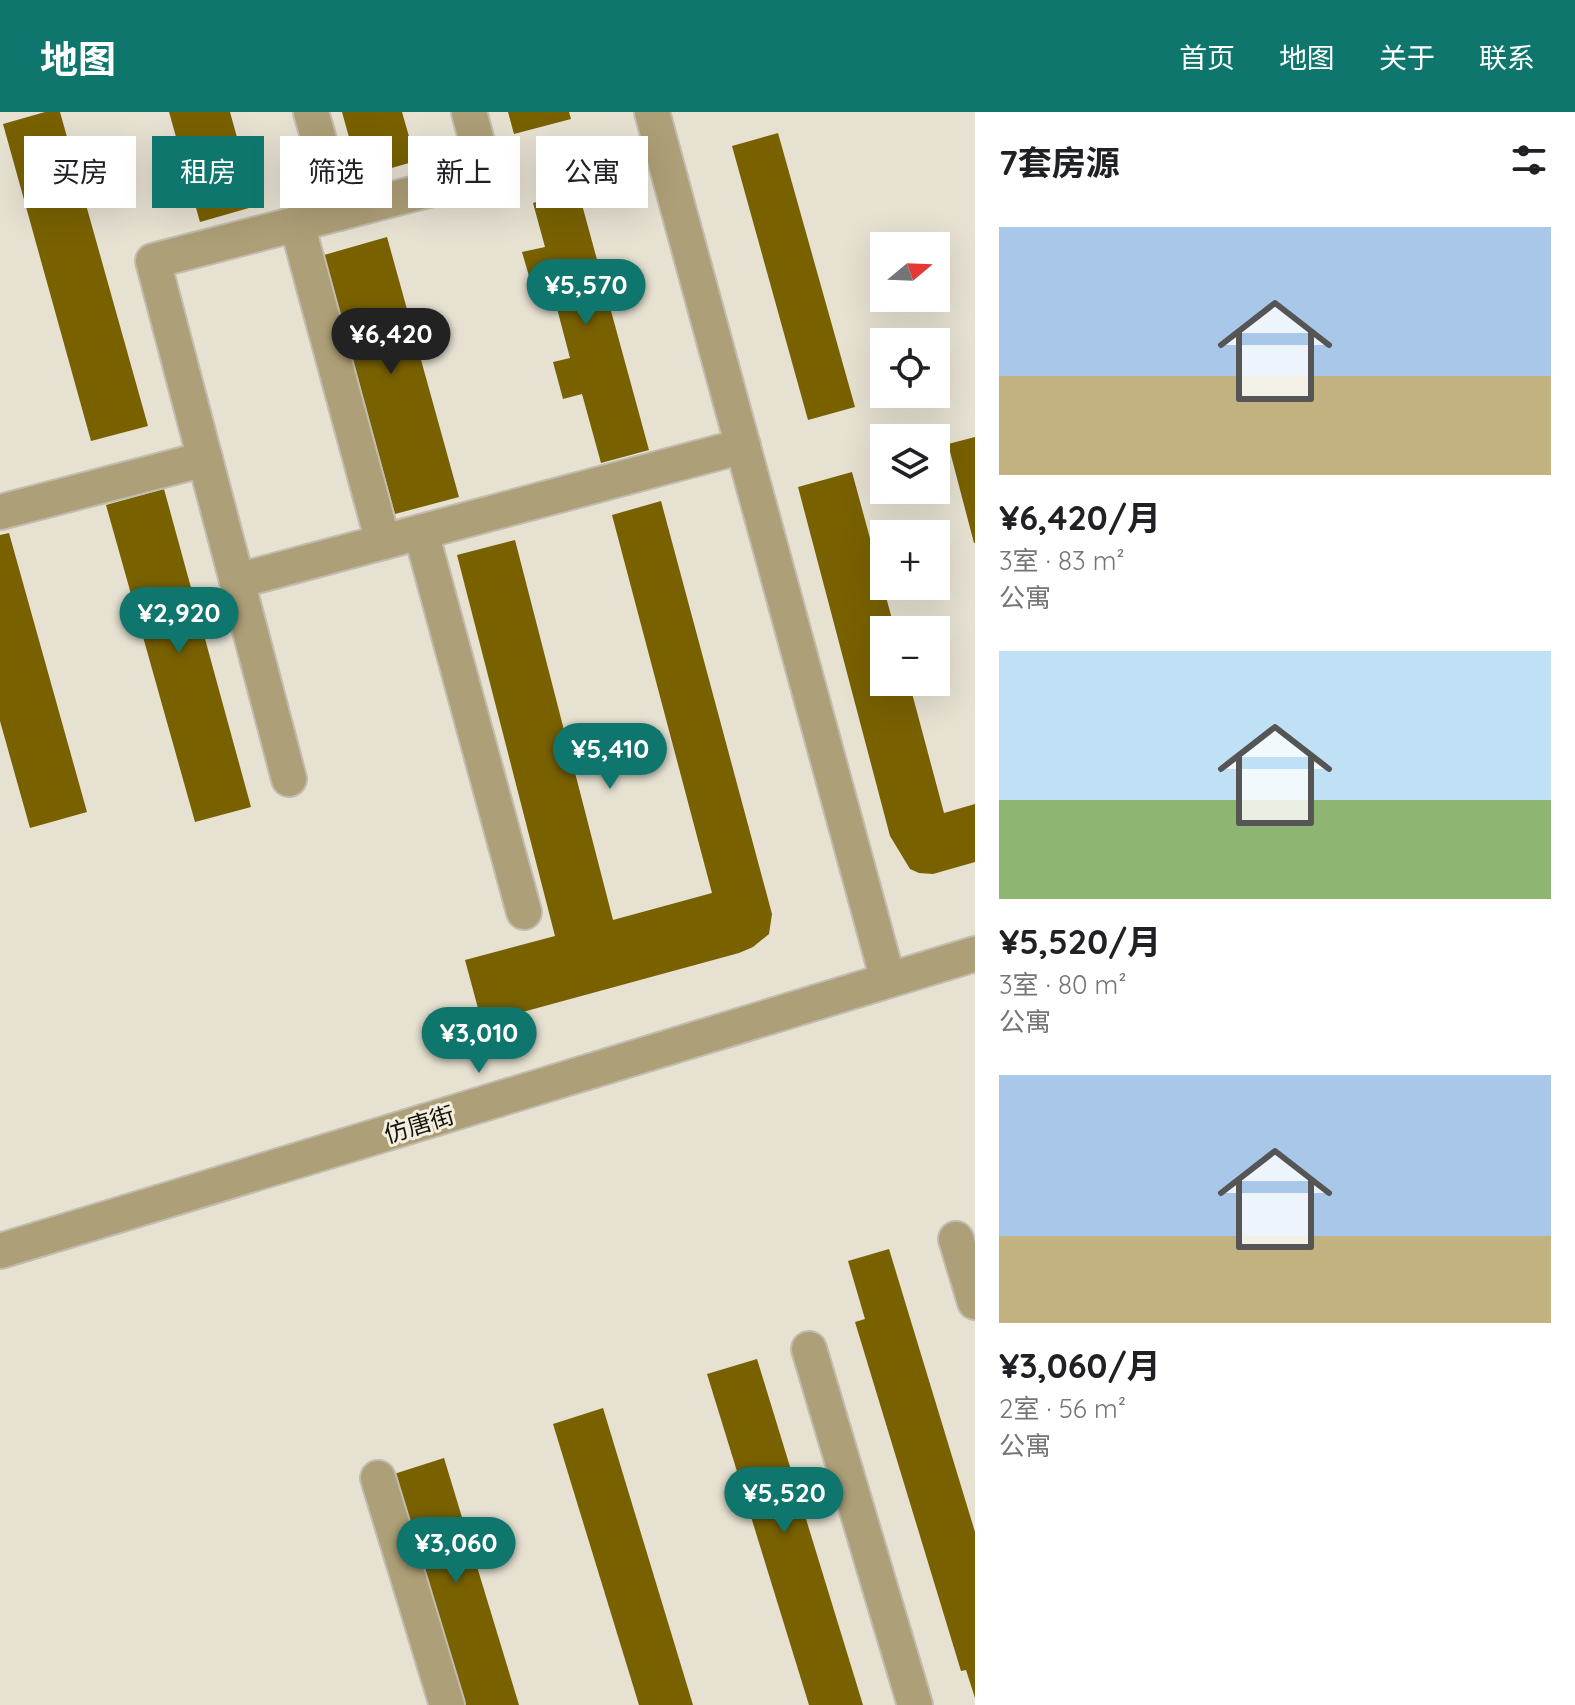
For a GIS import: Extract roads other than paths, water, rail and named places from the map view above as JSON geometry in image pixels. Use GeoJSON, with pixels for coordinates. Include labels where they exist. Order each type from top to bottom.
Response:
{"type":"FeatureCollection","features":[{"type":"Feature","properties":{"kind":"street"},"geometry":{"type":"LineString","coordinates":[[311,112],[340,213]]}},
{"type":"Feature","properties":{"kind":"street"},"geometry":{"type":"LineString","coordinates":[[289,779],[153,261],[486,175],[469,112]]}},
{"type":"Feature","properties":{"kind":"street"},"geometry":{"type":"LineString","coordinates":[[652,112],[888,980]]}},
{"type":"Feature","properties":{"kind":"street"},"geometry":{"type":"LineString","coordinates":[[297,224],[383,542]]}},
{"type":"Feature","properties":{"kind":"street"},"geometry":{"type":"LineString","coordinates":[[237,581],[743,446]]}},
{"type":"Feature","properties":{"kind":"street"},"geometry":{"type":"LineString","coordinates":[[0,512],[205,459]]}},
{"type":"Feature","properties":{"kind":"street"},"geometry":{"type":"LineString","coordinates":[[421,532],[524,912]]}},
{"type":"Feature","properties":{"kind":"street","name":"仿唐街"},"geometry":{"type":"LineString","coordinates":[[0,1251],[975,954]]}},
{"type":"Feature","properties":{"kind":"street"},"geometry":{"type":"LineString","coordinates":[[956,1239],[975,1302]]}},
{"type":"Feature","properties":{"kind":"street"},"geometry":{"type":"LineString","coordinates":[[809,1349],[915,1705]]}},
{"type":"Feature","properties":{"kind":"street"},"geometry":{"type":"LineString","coordinates":[[378,1478],[447,1705]]}}]}
